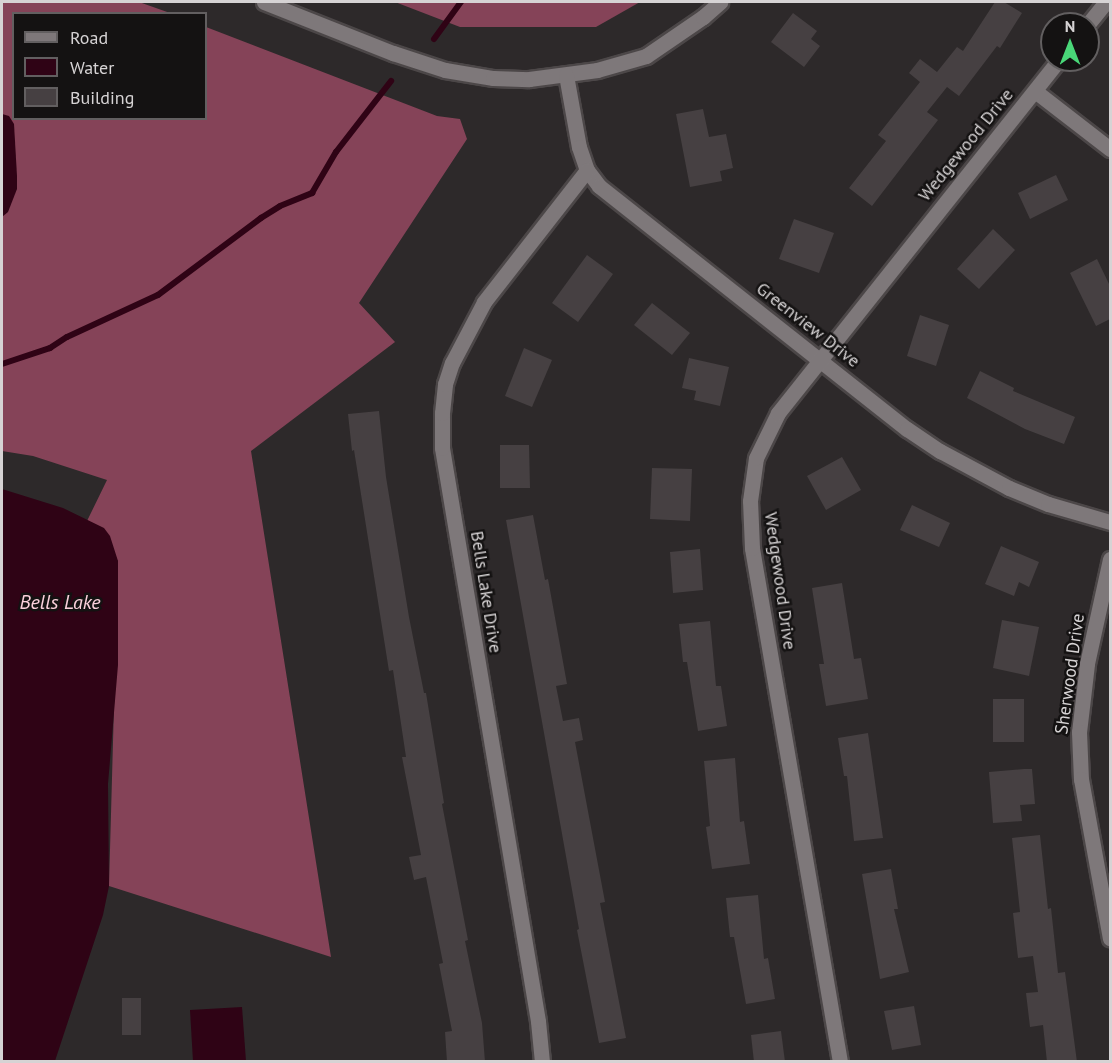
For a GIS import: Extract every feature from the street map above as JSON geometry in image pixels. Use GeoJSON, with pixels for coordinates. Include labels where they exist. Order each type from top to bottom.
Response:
{"type":"FeatureCollection","features":[{"type":"Feature","properties":{"kind":"street"},"geometry":{"type":"LineString","coordinates":[[264,2],[393,53],[445,70],[493,78],[566,75],[621,65],[646,56],[703,17],[720,2]]}},
{"type":"Feature","properties":{"kind":"street","name":"Wedgewood Drive"},"geometry":{"type":"LineString","coordinates":[[840,1062],[750,524],[751,479],[764,436],[778,413],[1050,72]]}},
{"type":"Feature","properties":{"kind":"street","name":"Greenview Drive"},"geometry":{"type":"LineString","coordinates":[[566,75],[579,147],[587,170],[599,186],[907,429],[940,451],[1009,488],[1048,504],[1110,522]]}},
{"type":"Feature","properties":{"kind":"street"},"geometry":{"type":"LineString","coordinates":[[1035,91],[1110,149]]}},
{"type":"Feature","properties":{"kind":"street","name":"Bells Lake Drive"},"geometry":{"type":"LineString","coordinates":[[542,1062],[538,1021],[442,448],[442,413],[445,384],[452,363],[478,311],[587,170]]}},
{"type":"Feature","properties":{"kind":"street","name":"Sherwood Drive"},"geometry":{"type":"LineString","coordinates":[[1110,559],[1088,664],[1079,732],[1082,779],[1104,863],[1110,938]]}},
{"type":"Feature","properties":{"kind":"shaded area"},"geometry":{"type":"Polygon","coordinates":[[[2,2],[139,2],[167,12],[12,12],[12,120],[207,120],[207,27],[437,116],[460,119],[467,139],[359,303],[395,342],[251,451],[331,957],[109,886],[118,561],[87,521],[107,480],[33,456],[2,451],[2,2]]]}},
{"type":"Feature","properties":{"kind":"shaded area"},"geometry":{"type":"Polygon","coordinates":[[[395,2],[640,2],[596,27],[460,27],[395,2]]]}},
{"type":"Feature","properties":{"kind":"water"},"geometry":{"type":"Polygon","coordinates":[[[2,114],[9,116],[14,124],[17,189],[8,212],[2,217],[2,114]]]}},
{"type":"Feature","properties":{"kind":"water","name":"Bells Lake"},"geometry":{"type":"Polygon","coordinates":[[[2,489],[63,508],[104,528],[110,536],[118,561],[118,665],[108,784],[109,886],[103,915],[55,1061],[2,1061],[2,489]]]}},
{"type":"Feature","properties":{"kind":"water"},"geometry":{"type":"Polygon","coordinates":[[[242,1007],[246,1061],[193,1061],[190,1010],[242,1007]]]}},
{"type":"Feature","properties":{"kind":"building"},"geometry":{"type":"Polygon","coordinates":[[[995,2],[1004,2],[1022,13],[1000,48],[997,46],[959,96],[947,87],[927,112],[938,120],[872,206],[849,188],[886,141],[878,135],[920,82],[909,73],[920,59],[937,72],[957,47],[963,51],[995,2]]]}},
{"type":"Feature","properties":{"kind":"building"},"geometry":{"type":"Polygon","coordinates":[[[793,13],[817,31],[811,39],[820,46],[804,67],[771,42],[793,13]]]}},
{"type":"Feature","properties":{"kind":"building"},"geometry":{"type":"Polygon","coordinates":[[[703,109],[709,137],[726,134],[733,168],[720,171],[722,181],[690,187],[676,114],[703,109]]]}},
{"type":"Feature","properties":{"kind":"building"},"geometry":{"type":"Polygon","coordinates":[[[1056,175],[1068,200],[1030,219],[1018,193],[1056,175]]]}},
{"type":"Feature","properties":{"kind":"building"},"geometry":{"type":"Polygon","coordinates":[[[794,219],[834,233],[819,273],[779,259],[794,219]]]}},
{"type":"Feature","properties":{"kind":"building"},"geometry":{"type":"Polygon","coordinates":[[[993,229],[1015,250],[979,289],[957,269],[993,229]]]}},
{"type":"Feature","properties":{"kind":"building"},"geometry":{"type":"Polygon","coordinates":[[[587,255],[613,274],[578,322],[552,303],[587,255]]]}},
{"type":"Feature","properties":{"kind":"building"},"geometry":{"type":"Polygon","coordinates":[[[1097,259],[1110,286],[1110,319],[1096,326],[1070,273],[1097,259]]]}},
{"type":"Feature","properties":{"kind":"building"},"geometry":{"type":"Polygon","coordinates":[[[652,303],[690,333],[672,355],[634,325],[652,303]]]}},
{"type":"Feature","properties":{"kind":"building"},"geometry":{"type":"Polygon","coordinates":[[[920,315],[949,325],[936,366],[907,356],[920,315]]]}},
{"type":"Feature","properties":{"kind":"building"},"geometry":{"type":"Polygon","coordinates":[[[524,348],[552,360],[532,407],[505,396],[524,348]]]}},
{"type":"Feature","properties":{"kind":"building"},"geometry":{"type":"Polygon","coordinates":[[[689,358],[729,367],[720,406],[694,400],[696,391],[682,388],[689,358]]]}},
{"type":"Feature","properties":{"kind":"building"},"geometry":{"type":"Polygon","coordinates":[[[980,371],[1014,388],[1013,391],[1075,417],[1064,444],[1025,429],[967,398],[980,371]]]}},
{"type":"Feature","properties":{"kind":"building"},"geometry":{"type":"Polygon","coordinates":[[[379,411],[386,477],[409,617],[424,693],[426,693],[444,803],[442,804],[468,940],[465,941],[482,1023],[485,1062],[447,1062],[445,1032],[452,1031],[439,964],[443,963],[426,877],[414,880],[409,857],[421,855],[402,757],[406,757],[393,670],[389,671],[354,450],[352,451],[348,414],[379,411]]]}},
{"type":"Feature","properties":{"kind":"building"},"geometry":{"type":"Polygon","coordinates":[[[500,445],[529,445],[530,488],[500,488],[500,445]]]}},
{"type":"Feature","properties":{"kind":"building"},"geometry":{"type":"Polygon","coordinates":[[[842,457],[861,490],[826,510],[807,476],[842,457]]]}},
{"type":"Feature","properties":{"kind":"building"},"geometry":{"type":"Polygon","coordinates":[[[652,468],[692,469],[690,521],[650,519],[652,468]]]}},
{"type":"Feature","properties":{"kind":"building"},"geometry":{"type":"Polygon","coordinates":[[[912,505],[950,523],[939,547],[900,530],[912,505]]]}},
{"type":"Feature","properties":{"kind":"building"},"geometry":{"type":"Polygon","coordinates":[[[533,515],[545,580],[548,579],[567,684],[556,686],[563,721],[579,718],[583,740],[575,742],[605,902],[600,903],[626,1038],[599,1043],[577,930],[579,929],[506,520],[533,515]]]}},
{"type":"Feature","properties":{"kind":"building"},"geometry":{"type":"Polygon","coordinates":[[[1001,546],[1039,562],[1029,587],[1019,582],[1014,596],[985,584],[1001,546]]]}},
{"type":"Feature","properties":{"kind":"building"},"geometry":{"type":"Polygon","coordinates":[[[700,549],[703,590],[673,593],[670,552],[700,549]]]}},
{"type":"Feature","properties":{"kind":"building"},"geometry":{"type":"Polygon","coordinates":[[[842,583],[854,659],[861,658],[868,699],[826,706],[819,664],[824,664],[812,588],[842,583]]]}},
{"type":"Feature","properties":{"kind":"building"},"geometry":{"type":"Polygon","coordinates":[[[1002,620],[1039,627],[1029,676],[993,668],[1002,620]]]}},
{"type":"Feature","properties":{"kind":"building"},"geometry":{"type":"Polygon","coordinates":[[[710,621],[716,686],[721,686],[727,726],[698,731],[687,662],[683,662],[679,624],[710,621]]]}},
{"type":"Feature","properties":{"kind":"building"},"geometry":{"type":"Polygon","coordinates":[[[993,699],[1024,699],[1024,742],[993,742],[993,699]]]}},
{"type":"Feature","properties":{"kind":"building"},"geometry":{"type":"Polygon","coordinates":[[[868,733],[883,838],[854,841],[847,776],[844,776],[838,738],[868,733]]]}},
{"type":"Feature","properties":{"kind":"building"},"geometry":{"type":"Polygon","coordinates":[[[735,758],[740,822],[744,821],[750,864],[712,869],[706,827],[710,826],[704,761],[735,758]]]}},
{"type":"Feature","properties":{"kind":"building"},"geometry":{"type":"Polygon","coordinates":[[[1032,769],[1035,804],[1020,805],[1022,821],[993,823],[989,772],[1032,769]]]}},
{"type":"Feature","properties":{"kind":"building"},"geometry":{"type":"Polygon","coordinates":[[[1040,835],[1058,973],[1065,972],[1077,1062],[1047,1062],[1043,1025],[1030,1027],[1026,993],[1038,992],[1033,956],[1018,958],[1013,913],[1020,912],[1012,838],[1040,835]]]}},
{"type":"Feature","properties":{"kind":"building"},"geometry":{"type":"Polygon","coordinates":[[[891,869],[898,909],[894,909],[909,972],[880,979],[862,874],[891,869]]]}},
{"type":"Feature","properties":{"kind":"building"},"geometry":{"type":"Polygon","coordinates":[[[758,895],[764,959],[768,958],[775,999],[746,1004],[734,937],[730,937],[726,898],[758,895]]]}},
{"type":"Feature","properties":{"kind":"building"},"geometry":{"type":"Polygon","coordinates":[[[122,998],[141,998],[141,1035],[122,1035],[122,998]]]}},
{"type":"Feature","properties":{"kind":"building"},"geometry":{"type":"Polygon","coordinates":[[[914,1006],[921,1045],[892,1050],[884,1011],[914,1006]]]}},
{"type":"Feature","properties":{"kind":"building"},"geometry":{"type":"Polygon","coordinates":[[[781,1031],[785,1062],[754,1062],[751,1035],[781,1031]]]}},
{"type":"Feature","properties":{"kind":"waterway"},"geometry":{"type":"LineString","coordinates":[[434,39],[461,2]]}},
{"type":"Feature","properties":{"kind":"waterway"},"geometry":{"type":"LineString","coordinates":[[2,364],[50,348],[67,337],[158,295],[261,218],[280,206],[312,193],[336,152],[391,81]]}}]}
